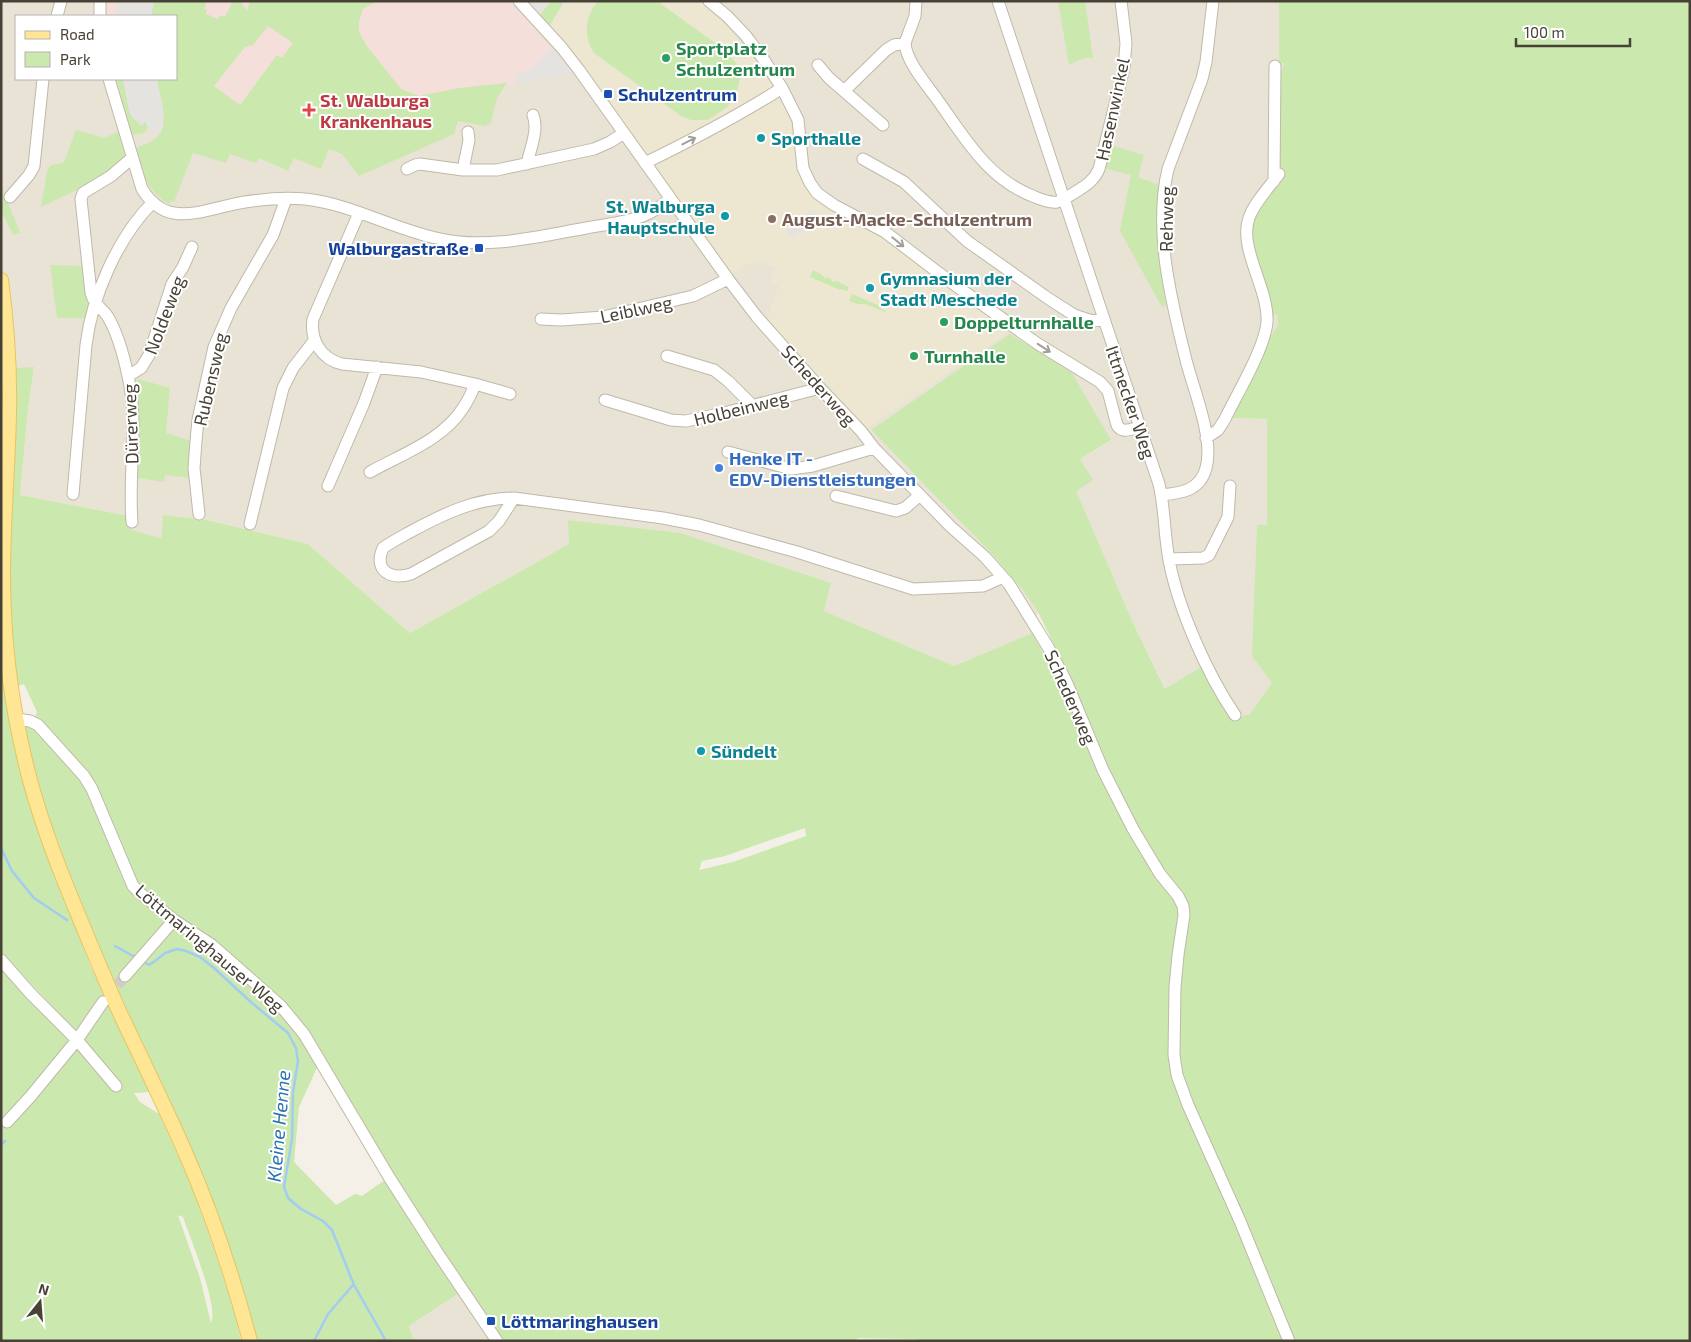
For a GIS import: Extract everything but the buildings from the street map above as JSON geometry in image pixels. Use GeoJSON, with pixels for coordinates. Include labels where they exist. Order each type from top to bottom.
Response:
{"type":"FeatureCollection","features":[{"type":"Feature","properties":{"kind":"main road"},"geometry":{"type":"LineString","coordinates":[[1,280],[9,361],[9,426],[3,575],[5,639],[23,755],[36,802],[65,882],[117,1006],[186,1153],[224,1254],[250,1341]]}},
{"type":"Feature","properties":{"kind":"street"},"geometry":{"type":"LineString","coordinates":[[57,15],[61,1]]}},
{"type":"Feature","properties":{"kind":"street"},"geometry":{"type":"LineString","coordinates":[[100,1],[100,15]]}},
{"type":"Feature","properties":{"kind":"street","name":"Schederweg"},"geometry":{"type":"LineString","coordinates":[[519,1],[567,54],[757,317],[861,431],[874,448],[1003,577],[1026,610],[1048,647],[1066,681],[1103,770],[1133,829],[1160,874],[1181,902],[1184,915],[1175,987],[1174,1055],[1177,1076],[1288,1341]]}},
{"type":"Feature","properties":{"kind":"street"},"geometry":{"type":"LineString","coordinates":[[709,1],[746,36],[782,88],[798,120],[802,164],[813,188],[828,202],[885,232],[952,283],[1038,344],[1100,382],[1108,391],[1120,430],[1124,431],[1140,427]]}},
{"type":"Feature","properties":{"kind":"street"},"geometry":{"type":"LineString","coordinates":[[916,1],[915,16],[905,43],[907,53],[972,148],[991,170],[1011,186],[1031,196],[1048,201],[1058,202],[1063,199]]}},
{"type":"Feature","properties":{"kind":"street","name":"Ittmecker Weg"},"geometry":{"type":"LineString","coordinates":[[998,1],[1162,496],[1168,558],[1183,610],[1222,696],[1235,715]]}},
{"type":"Feature","properties":{"kind":"street","name":"Hasenwinkel"},"geometry":{"type":"LineString","coordinates":[[1063,199],[1092,180],[1097,174],[1101,163],[1125,61],[1126,43],[1121,1]]}},
{"type":"Feature","properties":{"kind":"street","name":"Rehweg"},"geometry":{"type":"LineString","coordinates":[[1162,496],[1182,493],[1198,484],[1206,469],[1208,451],[1168,285],[1164,252],[1164,208],[1168,169],[1202,79],[1206,62],[1213,1]]}},
{"type":"Feature","properties":{"kind":"street"},"geometry":{"type":"LineString","coordinates":[[844,91],[886,50],[894,45],[905,43]]}},
{"type":"Feature","properties":{"kind":"street"},"geometry":{"type":"LineString","coordinates":[[818,65],[829,78],[883,125]]}},
{"type":"Feature","properties":{"kind":"street"},"geometry":{"type":"LineString","coordinates":[[1206,438],[1218,430],[1225,419],[1264,336],[1267,313],[1252,259],[1247,229],[1250,215],[1276,177],[1275,66]]}},
{"type":"Feature","properties":{"kind":"street"},"geometry":{"type":"LineString","coordinates":[[10,197],[29,175],[34,166],[43,80]]}},
{"type":"Feature","properties":{"kind":"street"},"geometry":{"type":"LineString","coordinates":[[109,80],[142,189],[153,202],[168,212],[183,214],[245,202],[286,199],[319,201],[359,212],[400,228],[437,238],[465,242],[491,242],[538,237],[634,218],[652,211],[670,199]]}},
{"type":"Feature","properties":{"kind":"street"},"geometry":{"type":"LineString","coordinates":[[645,163],[716,128],[782,88]]}},
{"type":"Feature","properties":{"kind":"street"},"geometry":{"type":"LineString","coordinates":[[527,164],[535,131],[533,115]]}},
{"type":"Feature","properties":{"kind":"street"},"geometry":{"type":"LineString","coordinates":[[463,170],[469,143],[468,132]]}},
{"type":"Feature","properties":{"kind":"street"},"geometry":{"type":"LineString","coordinates":[[407,169],[420,164],[463,170],[490,170],[527,164],[594,149],[624,133]]}},
{"type":"Feature","properties":{"kind":"street"},"geometry":{"type":"LineString","coordinates":[[96,305],[91,293],[81,195],[111,176],[132,158]]}},
{"type":"Feature","properties":{"kind":"street"},"geometry":{"type":"LineString","coordinates":[[863,159],[904,182],[967,241],[1049,299],[1074,315],[1094,321],[1104,320]]}},
{"type":"Feature","properties":{"kind":"street","name":"Rubensweg"},"geometry":{"type":"LineString","coordinates":[[199,514],[194,468],[196,441],[198,420],[214,347],[231,308],[273,235],[286,199]]}},
{"type":"Feature","properties":{"kind":"street"},"geometry":{"type":"LineString","coordinates":[[73,494],[86,346],[96,305],[104,279],[118,251],[139,217],[153,202]]}},
{"type":"Feature","properties":{"kind":"street"},"geometry":{"type":"LineString","coordinates":[[359,212],[312,324],[314,342],[322,353],[333,362],[346,365],[421,372],[510,394]]}},
{"type":"Feature","properties":{"kind":"street","name":"Noldeweg"},"geometry":{"type":"LineString","coordinates":[[128,376],[141,368],[149,355],[172,284],[183,267],[192,247]]}},
{"type":"Feature","properties":{"kind":"street","name":"Leiblweg"},"geometry":{"type":"LineString","coordinates":[[541,319],[560,320],[603,317],[694,296],[728,279]]}},
{"type":"Feature","properties":{"kind":"street","name":"Dürerweg"},"geometry":{"type":"LineString","coordinates":[[96,305],[106,314],[111,324],[128,376],[134,436],[131,498],[132,522]]}},
{"type":"Feature","properties":{"kind":"street"},"geometry":{"type":"LineString","coordinates":[[250,524],[283,388],[293,368],[314,342]]}},
{"type":"Feature","properties":{"kind":"street"},"geometry":{"type":"LineString","coordinates":[[667,356],[714,370],[752,405]]}},
{"type":"Feature","properties":{"kind":"street"},"geometry":{"type":"LineString","coordinates":[[328,486],[364,403],[377,367]]}},
{"type":"Feature","properties":{"kind":"street"},"geometry":{"type":"LineString","coordinates":[[370,472],[438,435],[463,409],[475,384]]}},
{"type":"Feature","properties":{"kind":"street","name":"Holbeinweg"},"geometry":{"type":"LineString","coordinates":[[605,400],[670,420],[682,421],[699,419],[820,388]]}},
{"type":"Feature","properties":{"kind":"street"},"geometry":{"type":"LineString","coordinates":[[728,452],[747,460],[783,468],[798,469],[874,448]]}},
{"type":"Feature","properties":{"kind":"street"},"geometry":{"type":"LineString","coordinates":[[1168,558],[1203,558],[1209,555],[1229,512],[1230,486]]}},
{"type":"Feature","properties":{"kind":"street"},"geometry":{"type":"LineString","coordinates":[[836,496],[896,511],[906,508],[920,495]]}},
{"type":"Feature","properties":{"kind":"street"},"geometry":{"type":"LineString","coordinates":[[514,498],[499,521],[489,531],[411,574],[395,577],[382,567],[380,560],[383,548],[416,528],[463,507],[496,499],[514,498],[663,518],[699,526],[814,557],[907,588],[983,586],[1003,577]]}},
{"type":"Feature","properties":{"kind":"street","name":"Löttmaringhauser Weg"},"geometry":{"type":"LineString","coordinates":[[16,719],[30,720],[38,725],[84,776],[96,795],[133,886],[174,920],[212,945],[280,1005],[304,1034],[389,1177],[497,1341]]}},
{"type":"Feature","properties":{"kind":"street"},"geometry":{"type":"LineString","coordinates":[[125,976],[174,920]]}},
{"type":"Feature","properties":{"kind":"street"},"geometry":{"type":"LineString","coordinates":[[1,960],[31,994],[77,1040],[116,1086]]}},
{"type":"Feature","properties":{"kind":"street"},"geometry":{"type":"LineString","coordinates":[[7,1122],[77,1040],[103,1002]]}},
{"type":"Feature","properties":{"kind":"shaded area"},"geometry":{"type":"Polygon","coordinates":[[[1,1],[1279,1],[1279,62],[1284,64],[1276,86],[1278,326],[1268,339],[1233,418],[1267,419],[1267,525],[1257,525],[1273,683],[1251,714],[1233,719],[1166,690],[1133,623],[1075,491],[1080,459],[1110,441],[871,430],[992,554],[1022,589],[1038,612],[1032,633],[954,666],[824,611],[831,583],[569,520],[569,544],[410,633],[308,544],[207,520],[163,515],[161,538],[130,530],[129,516],[20,495],[34,368],[16,368],[16,410],[11,501],[1,540],[1,1]]]}},
{"type":"Feature","properties":{"kind":"shaded area","name":"St. Walburga Krankenhaus"},"geometry":{"type":"Polygon","coordinates":[[[106,1],[511,1],[573,73],[507,86],[497,98],[491,123],[484,126],[458,121],[454,134],[359,176],[342,154],[329,149],[321,169],[294,158],[288,171],[259,158],[256,163],[230,154],[226,163],[193,153],[174,202],[171,201],[170,204],[157,197],[148,184],[144,174],[139,146],[157,138],[160,132],[148,128],[144,133],[132,135],[116,80],[178,80],[178,15],[107,15],[106,1]]]}},
{"type":"Feature","properties":{"kind":"shaded area"},"geometry":{"type":"Polygon","coordinates":[[[116,1],[154,1],[151,15],[116,15],[116,1]]]}},
{"type":"Feature","properties":{"kind":"shaded area"},"geometry":{"type":"Polygon","coordinates":[[[526,1],[551,1],[539,16],[526,1]]]}},
{"type":"Feature","properties":{"kind":"shaded area","name":"August-Macke-Schulzentrum"},"geometry":{"type":"Polygon","coordinates":[[[564,1],[700,1],[707,6],[748,49],[788,110],[795,129],[797,161],[800,174],[996,319],[1009,332],[864,430],[766,321],[779,285],[770,281],[775,267],[756,260],[729,275],[549,27],[564,1]]]}},
{"type":"Feature","properties":{"kind":"shaded area"},"geometry":{"type":"Polygon","coordinates":[[[551,47],[573,73],[516,84],[515,74],[531,69],[551,47]]]}},
{"type":"Feature","properties":{"kind":"shaded area"},"geometry":{"type":"Polygon","coordinates":[[[123,80],[157,80],[163,112],[163,126],[160,132],[148,128],[145,121],[142,126],[132,117],[123,80]]]}},
{"type":"Feature","properties":{"kind":"shaded area"},"geometry":{"type":"Polygon","coordinates":[[[813,210],[825,222],[824,224],[821,226],[814,224],[808,232],[797,233],[792,238],[786,232],[813,210]]]}},
{"type":"Feature","properties":{"kind":"shaded area"},"geometry":{"type":"Polygon","coordinates":[[[459,1293],[492,1341],[418,1341],[413,1339],[409,1326],[459,1293]]]}},
{"type":"Feature","properties":{"kind":"green space","name":"St. Walburga Krankenhaus"},"geometry":{"type":"Polygon","coordinates":[[[154,1],[207,1],[204,9],[207,10],[206,14],[218,19],[220,15],[225,17],[233,1],[240,1],[247,11],[250,1],[378,1],[363,9],[359,22],[359,32],[366,45],[401,89],[419,96],[460,88],[507,83],[497,98],[491,123],[484,126],[458,121],[454,134],[359,176],[342,154],[329,149],[321,169],[294,158],[288,171],[259,158],[256,163],[230,154],[226,163],[193,153],[174,202],[171,201],[170,204],[162,200],[151,188],[143,174],[134,150],[155,139],[160,133],[163,127],[163,110],[157,80],[178,80],[178,15],[151,15],[154,1]],[[268,26],[253,45],[245,47],[214,86],[240,105],[277,55],[282,58],[293,43],[268,26]]]}},
{"type":"Feature","properties":{"kind":"green space"},"geometry":{"type":"Polygon","coordinates":[[[551,1],[564,1],[549,27],[539,16],[551,1]]]}},
{"type":"Feature","properties":{"kind":"green space","name":"Sportplatz Schulzentrum"},"geometry":{"type":"Polygon","coordinates":[[[598,1],[657,1],[726,51],[736,63],[740,77],[738,88],[732,101],[726,108],[708,120],[691,120],[681,116],[594,53],[588,40],[587,26],[590,13],[598,1]]]}},
{"type":"Feature","properties":{"kind":"green space"},"geometry":{"type":"Polygon","coordinates":[[[1058,1],[1085,1],[1093,58],[1084,58],[1069,65],[1058,1]]]}},
{"type":"Feature","properties":{"kind":"green space"},"geometry":{"type":"Polygon","coordinates":[[[1279,1],[1690,1],[1690,1341],[920,1341],[918,1339],[858,1338],[854,1341],[505,1341],[364,1137],[320,1061],[299,1107],[294,1162],[336,1205],[355,1194],[362,1196],[389,1177],[459,1293],[409,1326],[413,1339],[418,1341],[255,1341],[166,1096],[76,897],[49,827],[23,728],[25,724],[31,724],[37,712],[24,684],[15,687],[9,603],[9,537],[16,410],[16,368],[34,367],[20,495],[129,516],[131,530],[161,538],[163,515],[207,520],[308,544],[410,633],[569,544],[568,520],[680,533],[831,583],[824,611],[954,666],[1032,633],[1061,685],[1087,746],[1097,739],[1069,675],[1038,612],[1022,589],[992,554],[871,430],[1010,334],[1072,373],[1111,440],[1080,459],[1093,480],[1076,491],[1133,623],[1165,689],[1201,667],[1233,719],[1250,714],[1272,683],[1252,656],[1257,525],[1267,525],[1267,419],[1233,418],[1236,396],[1268,339],[1278,326],[1277,315],[1271,314],[1255,259],[1252,239],[1253,219],[1276,166],[1276,86],[1284,64],[1279,62],[1279,1]],[[805,828],[725,856],[702,861],[699,870],[733,862],[806,836],[805,828]]]}},
{"type":"Feature","properties":{"kind":"green space"},"geometry":{"type":"Polygon","coordinates":[[[116,80],[123,80],[132,117],[142,125],[145,121],[148,128],[144,133],[132,135],[116,80]]]}},
{"type":"Feature","properties":{"kind":"green space"},"geometry":{"type":"Polygon","coordinates":[[[76,130],[104,138],[118,132],[126,159],[104,177],[41,207],[47,172],[50,166],[64,162],[76,130]]]}},
{"type":"Feature","properties":{"kind":"green space"},"geometry":{"type":"Polygon","coordinates":[[[1110,145],[1144,155],[1138,177],[1159,185],[1159,259],[1166,305],[1162,307],[1120,231],[1131,175],[1104,168],[1110,145]]]}},
{"type":"Feature","properties":{"kind":"green space"},"geometry":{"type":"Polygon","coordinates":[[[1,185],[20,233],[13,235],[1,210],[1,185]]]}},
{"type":"Feature","properties":{"kind":"green space"},"geometry":{"type":"Polygon","coordinates":[[[50,265],[85,266],[90,305],[86,318],[57,318],[50,265]]]}},
{"type":"Feature","properties":{"kind":"green space"},"geometry":{"type":"Polygon","coordinates":[[[813,270],[825,279],[828,277],[832,282],[837,281],[849,287],[847,291],[840,290],[810,277],[813,270]]]}},
{"type":"Feature","properties":{"kind":"green space"},"geometry":{"type":"Polygon","coordinates":[[[852,294],[882,307],[881,309],[886,311],[849,301],[852,294]]]}},
{"type":"Feature","properties":{"kind":"green space"},"geometry":{"type":"Polygon","coordinates":[[[138,379],[170,388],[166,433],[191,441],[189,478],[165,475],[164,482],[138,478],[136,389],[138,379]]]}},
{"type":"Feature","properties":{"kind":"green space"},"geometry":{"type":"Polygon","coordinates":[[[1,644],[65,899],[90,965],[152,1092],[134,1093],[140,1102],[159,1114],[191,1185],[234,1311],[241,1341],[1,1341],[1,963],[68,1035],[68,1042],[83,1039],[1,952],[1,644]],[[178,1215],[200,1278],[211,1323],[211,1302],[208,1288],[183,1217],[178,1215]]]}},
{"type":"Feature","properties":{"kind":"waterway","name":"Kleine Henne"},"geometry":{"type":"LineString","coordinates":[[1,848],[12,871],[34,898],[67,920]]}},
{"type":"Feature","properties":{"kind":"waterway","name":"Kleine Henne"},"geometry":{"type":"LineString","coordinates":[[115,946],[135,957]]}},
{"type":"Feature","properties":{"kind":"waterway","name":"Kleine Henne"},"geometry":{"type":"LineString","coordinates":[[142,961],[149,965],[165,953],[177,949],[200,957],[288,1033],[296,1048],[298,1061],[293,1092],[292,1139],[284,1187],[288,1198],[301,1209],[323,1221],[332,1230],[354,1285],[386,1341]]}},
{"type":"Feature","properties":{"kind":"waterway"},"geometry":{"type":"LineString","coordinates":[[1,1145],[5,1141]]}},
{"type":"Feature","properties":{"kind":"waterway"},"geometry":{"type":"LineString","coordinates":[[314,1341],[328,1314],[353,1285]]}},
{"type":"Feature","properties":{"kind":"tunnel"},"geometry":{"type":"LineString","coordinates":[[107,998],[125,976]]}},
{"type":"Feature","properties":{"kind":"place","name":"Sportplatz Schulzentrum"},"geometry":{"type":"Point","coordinates":[666,58]}},
{"type":"Feature","properties":{"kind":"place","name":"Schulzentrum"},"geometry":{"type":"Point","coordinates":[608,94]}},
{"type":"Feature","properties":{"kind":"place","name":"St. Walburga Krankenhaus"},"geometry":{"type":"Point","coordinates":[309,110]}},
{"type":"Feature","properties":{"kind":"place","name":"Sporthalle"},"geometry":{"type":"Point","coordinates":[761,138]}},
{"type":"Feature","properties":{"kind":"place","name":"St. Walburga Hauptschule"},"geometry":{"type":"Point","coordinates":[725,216]}},
{"type":"Feature","properties":{"kind":"place","name":"August-Macke-Schulzentrum"},"geometry":{"type":"Point","coordinates":[772,219]}},
{"type":"Feature","properties":{"kind":"place","name":"Walburgastraße"},"geometry":{"type":"Point","coordinates":[479,248]}},
{"type":"Feature","properties":{"kind":"place","name":"Gymnasium der Stadt Meschede"},"geometry":{"type":"Point","coordinates":[870,288]}},
{"type":"Feature","properties":{"kind":"place","name":"Doppelturnhalle"},"geometry":{"type":"Point","coordinates":[944,322]}},
{"type":"Feature","properties":{"kind":"place","name":"Turnhalle"},"geometry":{"type":"Point","coordinates":[914,356]}},
{"type":"Feature","properties":{"kind":"place","name":"Henke IT - EDV-Dienstleistungen"},"geometry":{"type":"Point","coordinates":[719,468]}},
{"type":"Feature","properties":{"kind":"place","name":"Sündelt"},"geometry":{"type":"Point","coordinates":[701,751]}},
{"type":"Feature","properties":{"kind":"place","name":"Löttmaringhausen"},"geometry":{"type":"Point","coordinates":[491,1321]}}]}
